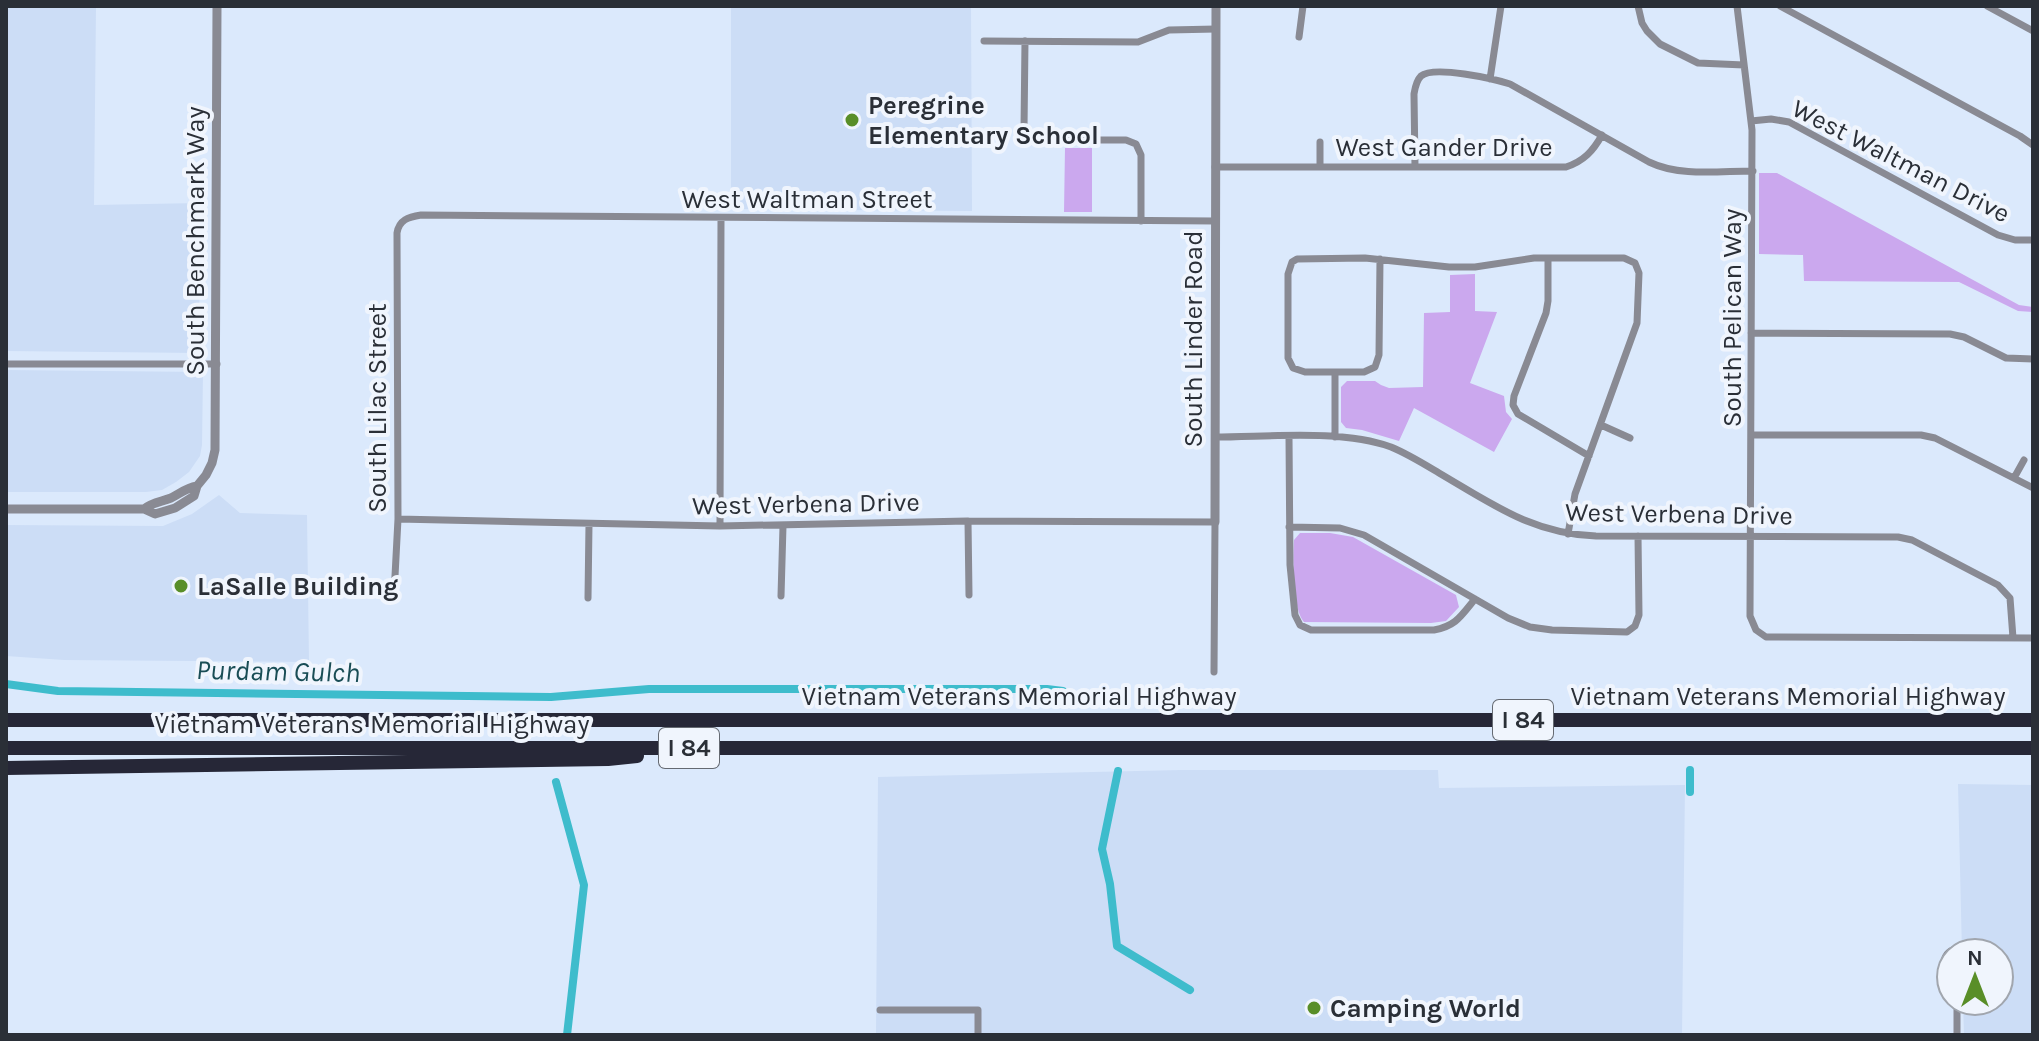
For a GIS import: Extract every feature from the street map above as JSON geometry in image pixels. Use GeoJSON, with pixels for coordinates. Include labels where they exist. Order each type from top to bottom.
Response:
{"type":"FeatureCollection","features":[{"type":"Feature","properties":{"kind":"highway"},"geometry":{"type":"LineString","coordinates":[[6,710],[48,720]]}},
{"type":"Feature","properties":{"kind":"highway","name":"Vietnam Veterans Memorial Highway"},"geometry":{"type":"LineString","coordinates":[[6,720],[2033,720]]}},
{"type":"Feature","properties":{"kind":"highway","name":"Vietnam Veterans Memorial Highway"},"geometry":{"type":"LineString","coordinates":[[6,748],[2033,748]]}},
{"type":"Feature","properties":{"kind":"highway"},"geometry":{"type":"LineString","coordinates":[[6,768],[608,759],[702,748]]}},
{"type":"Feature","properties":{"kind":"street","name":"South Benchmark Way"},"geometry":{"type":"LineString","coordinates":[[6,509],[144,509],[197,486],[212,463],[217,436],[217,6]]}},
{"type":"Feature","properties":{"kind":"street","name":"South Linder Road"},"geometry":{"type":"LineString","coordinates":[[1214,672],[1216,6]]}},
{"type":"Feature","properties":{"kind":"street"},"geometry":{"type":"LineString","coordinates":[[1299,37],[1303,6]]}},
{"type":"Feature","properties":{"kind":"street"},"geometry":{"type":"LineString","coordinates":[[1490,79],[1501,6]]}},
{"type":"Feature","properties":{"kind":"street"},"geometry":{"type":"LineString","coordinates":[[1638,6],[1647,31],[1660,44],[1698,63],[1744,65]]}},
{"type":"Feature","properties":{"kind":"street","name":"South Pelican Way"},"geometry":{"type":"LineString","coordinates":[[1737,6],[1751,121],[1753,171],[1750,616],[1756,630],[1766,637],[2013,638]]}},
{"type":"Feature","properties":{"kind":"street"},"geometry":{"type":"LineString","coordinates":[[1780,6],[2033,145]]}},
{"type":"Feature","properties":{"kind":"street"},"geometry":{"type":"LineString","coordinates":[[1987,6],[2033,31]]}},
{"type":"Feature","properties":{"kind":"street"},"geometry":{"type":"LineString","coordinates":[[984,41],[1138,42],[1169,30],[1216,29]]}},
{"type":"Feature","properties":{"kind":"street"},"geometry":{"type":"LineString","coordinates":[[1025,41],[1024,129],[1028,137],[1038,140],[1126,140],[1136,144],[1141,155],[1141,221]]}},
{"type":"Feature","properties":{"kind":"street"},"geometry":{"type":"LineString","coordinates":[[1415,167],[1415,85],[1421,76],[1440,71],[1510,84],[1666,169],[1753,171]]}},
{"type":"Feature","properties":{"kind":"street","name":"West Waltman Drive"},"geometry":{"type":"LineString","coordinates":[[1751,121],[1771,119],[1789,122],[1998,235],[2015,240],[2033,240]]}},
{"type":"Feature","properties":{"kind":"street","name":"West Gander Drive"},"geometry":{"type":"LineString","coordinates":[[1215,167],[1566,167],[1583,160],[1602,135]]}},
{"type":"Feature","properties":{"kind":"street","name":"West Gander Drive"},"geometry":{"type":"LineString","coordinates":[[1320,142],[1320,167]]}},
{"type":"Feature","properties":{"kind":"street","name":"West Waltman Street"},"geometry":{"type":"LineString","coordinates":[[401,223],[409,217],[421,215],[1215,221]]}},
{"type":"Feature","properties":{"kind":"street"},"geometry":{"type":"LineString","coordinates":[[720,526],[721,218]]}},
{"type":"Feature","properties":{"kind":"street","name":"South Lilac Street"},"geometry":{"type":"LineString","coordinates":[[394,595],[398,519],[397,233],[401,223]]}},
{"type":"Feature","properties":{"kind":"street"},"geometry":{"type":"LineString","coordinates":[[1380,259],[1379,355],[1375,367],[1364,372],[1305,372],[1293,368],[1288,358],[1288,274],[1292,262],[1302,257],[1380,259],[1449,267],[1475,267],[1534,258],[1624,258],[1635,263],[1639,273],[1637,323],[1575,494],[1568,534]]}},
{"type":"Feature","properties":{"kind":"street"},"geometry":{"type":"LineString","coordinates":[[1548,258],[1546,313],[1513,405],[1518,414],[1589,456]]}},
{"type":"Feature","properties":{"kind":"street"},"geometry":{"type":"LineString","coordinates":[[1751,333],[1950,334],[1964,337],[2006,358],[2033,359]]}},
{"type":"Feature","properties":{"kind":"street"},"geometry":{"type":"LineString","coordinates":[[6,364],[217,364]]}},
{"type":"Feature","properties":{"kind":"street"},"geometry":{"type":"LineString","coordinates":[[1335,372],[1335,437]]}},
{"type":"Feature","properties":{"kind":"street"},"geometry":{"type":"LineString","coordinates":[[1601,425],[1630,438]]}},
{"type":"Feature","properties":{"kind":"street"},"geometry":{"type":"LineString","coordinates":[[1751,435],[1921,435],[1935,438],[2033,488]]}},
{"type":"Feature","properties":{"kind":"street","name":"West Verbena Drive"},"geometry":{"type":"LineString","coordinates":[[1215,437],[1367,440],[1394,449],[1521,520],[1568,534],[1898,537],[1912,540],[1998,585],[2010,598],[2013,638]]}},
{"type":"Feature","properties":{"kind":"street"},"geometry":{"type":"LineString","coordinates":[[1289,437],[1289,527],[1295,615],[1300,625],[1311,630],[1434,630],[1447,628],[1457,621],[1475,599]]}},
{"type":"Feature","properties":{"kind":"street"},"geometry":{"type":"LineString","coordinates":[[2014,478],[2024,460]]}},
{"type":"Feature","properties":{"kind":"street","name":"West Verbena Drive"},"geometry":{"type":"LineString","coordinates":[[398,519],[720,526],[968,521],[1215,522]]}},
{"type":"Feature","properties":{"kind":"street"},"geometry":{"type":"LineString","coordinates":[[968,521],[969,595]]}},
{"type":"Feature","properties":{"kind":"street"},"geometry":{"type":"LineString","coordinates":[[588,598],[589,524]]}},
{"type":"Feature","properties":{"kind":"street"},"geometry":{"type":"LineString","coordinates":[[781,596],[783,526]]}},
{"type":"Feature","properties":{"kind":"street"},"geometry":{"type":"LineString","coordinates":[[1289,527],[1340,528],[1364,535],[1508,618],[1530,627],[1627,632],[1635,626],[1639,615],[1638,536]]}},
{"type":"Feature","properties":{"kind":"street"},"geometry":{"type":"LineString","coordinates":[[2013,638],[2033,638]]}},
{"type":"Feature","properties":{"kind":"street"},"geometry":{"type":"LineString","coordinates":[[880,1010],[978,1010],[978,1035]]}},
{"type":"Feature","properties":{"kind":"shaded area"},"geometry":{"type":"Polygon","coordinates":[[[6,6],[96,6],[94,205],[200,203],[199,353],[6,351],[6,6]]]}},
{"type":"Feature","properties":{"kind":"shaded area","name":"Peregrine Elementary School"},"geometry":{"type":"Polygon","coordinates":[[[731,6],[971,6],[972,211],[731,209],[731,6]]]}},
{"type":"Feature","properties":{"kind":"shaded area"},"geometry":{"type":"Polygon","coordinates":[[[1065,148],[1092,148],[1092,212],[1064,212],[1065,148]]]}},
{"type":"Feature","properties":{"kind":"shaded area"},"geometry":{"type":"Polygon","coordinates":[[[1759,173],[1777,173],[2019,305],[2033,307],[2033,312],[2018,311],[1959,282],[1804,281],[1803,255],[1759,254],[1759,173]]]}},
{"type":"Feature","properties":{"kind":"shaded area"},"geometry":{"type":"Polygon","coordinates":[[[1475,274],[1475,311],[1497,312],[1470,383],[1504,396],[1506,412],[1512,419],[1494,452],[1414,408],[1399,441],[1346,428],[1341,422],[1341,387],[1347,381],[1375,381],[1389,388],[1423,387],[1424,313],[1450,312],[1450,275],[1475,274]]]}},
{"type":"Feature","properties":{"kind":"shaded area"},"geometry":{"type":"Polygon","coordinates":[[[6,370],[203,372],[200,456],[189,472],[162,490],[6,492],[6,370]]]}},
{"type":"Feature","properties":{"kind":"shaded area"},"geometry":{"type":"Polygon","coordinates":[[[219,495],[240,513],[307,515],[309,662],[64,660],[6,656],[6,525],[163,526],[192,514],[219,495]]]}},
{"type":"Feature","properties":{"kind":"shaded area"},"geometry":{"type":"Polygon","coordinates":[[[1300,533],[1353,537],[1456,595],[1459,607],[1446,621],[1431,623],[1304,622],[1295,595],[1294,540],[1300,533]]]}},
{"type":"Feature","properties":{"kind":"shaded area"},"geometry":{"type":"Polygon","coordinates":[[[1181,770],[1438,770],[1439,788],[1685,785],[1682,1035],[876,1035],[878,777],[1181,770]]]}},
{"type":"Feature","properties":{"kind":"shaded area"},"geometry":{"type":"Polygon","coordinates":[[[1958,784],[2033,785],[2033,1035],[1964,1035],[1963,1017],[2015,1017],[2015,937],[1962,937],[1958,784]]]}},
{"type":"Feature","properties":{"kind":"waterway","name":"Purdam Gulch"},"geometry":{"type":"LineString","coordinates":[[6,684],[58,691],[551,697],[649,689],[1063,691]]}},
{"type":"Feature","properties":{"kind":"waterway"},"geometry":{"type":"LineString","coordinates":[[1690,770],[1690,792]]}},
{"type":"Feature","properties":{"kind":"waterway"},"geometry":{"type":"LineString","coordinates":[[1118,771],[1102,849],[1110,884],[1117,946],[1190,990]]}},
{"type":"Feature","properties":{"kind":"waterway","name":"Purdam Gulch"},"geometry":{"type":"LineString","coordinates":[[556,782],[584,885],[567,1035]]}},
{"type":"Feature","properties":{"kind":"place","name":"Peregrine Elementary School"},"geometry":{"type":"Point","coordinates":[852,120]}},
{"type":"Feature","properties":{"kind":"place","name":"LaSalle Building"},"geometry":{"type":"Point","coordinates":[181,586]}},
{"type":"Feature","properties":{"kind":"place","name":"Camping World"},"geometry":{"type":"Point","coordinates":[1314,1008]}}]}
